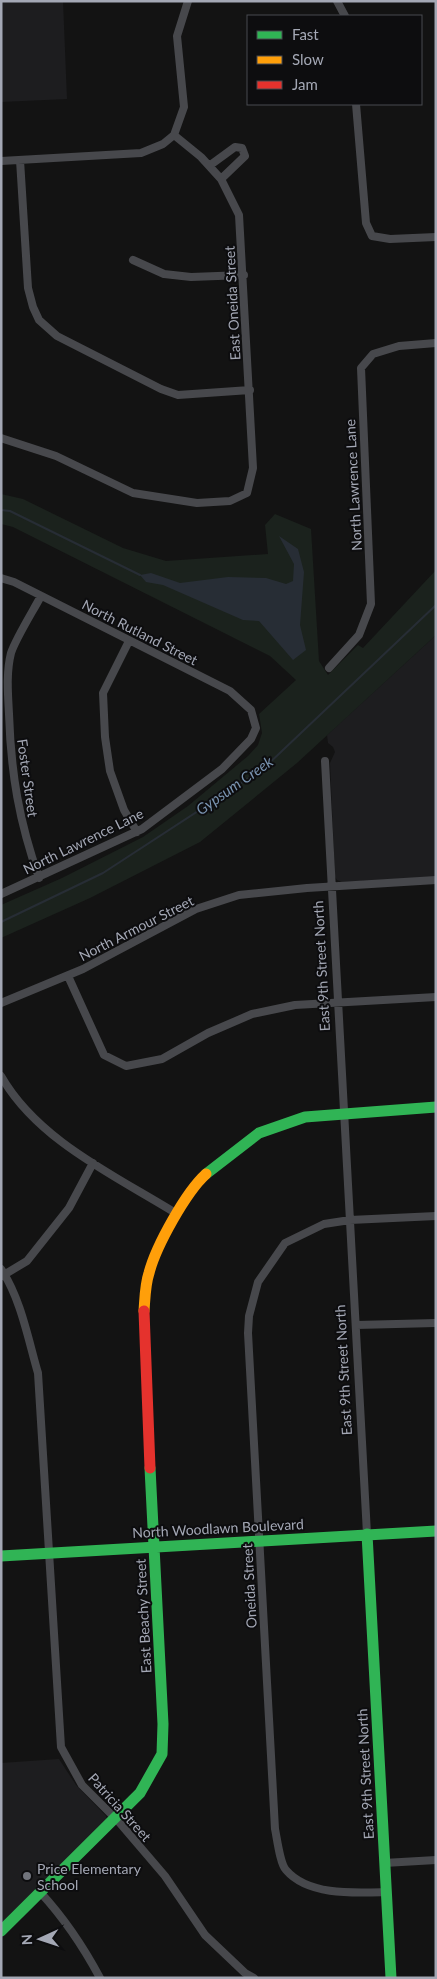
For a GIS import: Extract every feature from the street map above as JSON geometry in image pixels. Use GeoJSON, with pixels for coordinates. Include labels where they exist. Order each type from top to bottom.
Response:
{"type":"FeatureCollection","features":[{"type":"Feature","properties":{"kind":"street"},"geometry":{"type":"LineString","coordinates":[[1,161],[141,153],[163,144],[174,135],[184,107],[177,36],[188,1]]}},
{"type":"Feature","properties":{"kind":"street"},"geometry":{"type":"LineString","coordinates":[[337,1],[344,15]]}},
{"type":"Feature","properties":{"kind":"street"},"geometry":{"type":"LineString","coordinates":[[356,105],[366,223],[372,236],[390,239],[436,237]]}},
{"type":"Feature","properties":{"kind":"street","name":"East Oneida Street"},"geometry":{"type":"LineString","coordinates":[[1,438],[56,456],[133,493],[197,503],[230,502],[247,493],[253,468],[240,216],[221,179],[201,156],[174,135]]}},
{"type":"Feature","properties":{"kind":"street"},"geometry":{"type":"LineString","coordinates":[[210,166],[234,146],[242,148],[245,156],[221,179]]}},
{"type":"Feature","properties":{"kind":"street"},"geometry":{"type":"LineString","coordinates":[[20,160],[28,288],[39,320],[57,336],[161,389],[178,395],[250,390]]}},
{"type":"Feature","properties":{"kind":"street"},"geometry":{"type":"LineString","coordinates":[[133,260],[164,274],[191,277],[244,275]]}},
{"type":"Feature","properties":{"kind":"street","name":"North Lawrence Lane"},"geometry":{"type":"LineString","coordinates":[[329,668],[359,635],[371,604],[361,368],[373,354],[399,346],[436,343]]}},
{"type":"Feature","properties":{"kind":"street","name":"North Rutland Street"},"geometry":{"type":"LineString","coordinates":[[1,578],[41,596],[230,691],[251,710],[255,723]]}},
{"type":"Feature","properties":{"kind":"street","name":"Foster Street"},"geometry":{"type":"LineString","coordinates":[[39,878],[27,844],[17,804],[13,775],[8,683],[11,653],[41,596]]}},
{"type":"Feature","properties":{"kind":"street"},"geometry":{"type":"LineString","coordinates":[[129,641],[103,693],[110,771],[124,810],[137,832]]}},
{"type":"Feature","properties":{"kind":"street","name":"North Lawrence Lane"},"geometry":{"type":"LineString","coordinates":[[1,894],[137,832],[222,769],[251,739],[256,728],[255,723]]}},
{"type":"Feature","properties":{"kind":"street","name":"East 9th Street North"},"geometry":{"type":"LineString","coordinates":[[325,761],[391,1978]]}},
{"type":"Feature","properties":{"kind":"street","name":"North Armour Street"},"geometry":{"type":"LineString","coordinates":[[1,1004],[68,976],[196,910],[239,895],[332,886],[436,880]]}},
{"type":"Feature","properties":{"kind":"street"},"geometry":{"type":"LineString","coordinates":[[68,976],[104,1055],[126,1066],[162,1059],[208,1033],[252,1014],[295,1005],[436,997]]}},
{"type":"Feature","properties":{"kind":"street"},"geometry":{"type":"LineString","coordinates":[[1,1076],[12,1095],[65,1146],[178,1214]]}},
{"type":"Feature","properties":{"kind":"street","name":"East Beachy Street"},"geometry":{"type":"LineString","coordinates":[[1,1932],[140,1794],[162,1754],[163,1724],[144,1318],[149,1270],[167,1230],[198,1181],[217,1164],[259,1133],[305,1117],[436,1107]]}},
{"type":"Feature","properties":{"kind":"street"},"geometry":{"type":"LineString","coordinates":[[2,1273],[27,1261],[69,1208],[93,1163]]}},
{"type":"Feature","properties":{"kind":"street","name":"Oneida Street"},"geometry":{"type":"LineString","coordinates":[[386,1892],[348,1893],[305,1885],[285,1869],[275,1829],[248,1334],[249,1316],[258,1282],[285,1243],[324,1224],[350,1220],[436,1216]]}},
{"type":"Feature","properties":{"kind":"street","name":"Patricia Street"},"geometry":{"type":"LineString","coordinates":[[2,1273],[22,1318],[38,1374],[61,1747],[82,1785],[116,1819],[165,1876],[205,1935],[245,1973],[254,1978]]}},
{"type":"Feature","properties":{"kind":"street"},"geometry":{"type":"LineString","coordinates":[[356,1325],[436,1322]]}},
{"type":"Feature","properties":{"kind":"street","name":"North Woodlawn Boulevard"},"geometry":{"type":"LineString","coordinates":[[1,1556],[436,1531]]}},
{"type":"Feature","properties":{"kind":"street"},"geometry":{"type":"LineString","coordinates":[[384,1863],[436,1860]]}},
{"type":"Feature","properties":{"kind":"street"},"geometry":{"type":"LineString","coordinates":[[40,1892],[60,1914],[87,1952],[100,1978]]}},
{"type":"Feature","properties":{"kind":"shaded area"},"geometry":{"type":"Polygon","coordinates":[[[1,1],[63,1],[67,99],[1,102],[1,1]]]}},
{"type":"Feature","properties":{"kind":"shaded area"},"geometry":{"type":"Polygon","coordinates":[[[1,494],[23,499],[123,548],[166,561],[268,554],[265,525],[275,514],[311,529],[319,661],[328,675],[358,645],[363,648],[436,570],[436,635],[297,763],[200,842],[90,898],[1,938],[1,905],[62,878],[143,837],[188,806],[248,756],[258,745],[262,733],[259,714],[296,680],[270,656],[13,527],[1,524],[1,494]]]}},
{"type":"Feature","properties":{"kind":"shaded area"},"geometry":{"type":"Polygon","coordinates":[[[279,536],[298,549],[304,572],[300,625],[306,650],[293,660],[259,621],[243,620],[163,585],[146,582],[140,575],[151,573],[180,583],[228,577],[266,578],[286,584],[293,581],[294,564],[279,536]]]}},
{"type":"Feature","properties":{"kind":"shaded area"},"geometry":{"type":"Polygon","coordinates":[[[436,635],[436,877],[342,882],[335,877],[330,763],[335,752],[328,743],[327,735],[436,635]]]}},
{"type":"Feature","properties":{"kind":"shaded area","name":"Price Elementary School"},"geometry":{"type":"Polygon","coordinates":[[[59,1759],[76,1785],[106,1816],[107,1820],[1,1925],[1,1763],[59,1759]]]}},
{"type":"Feature","properties":{"kind":"waterway"},"geometry":{"type":"LineString","coordinates":[[1,510],[10,511],[140,575]]}},
{"type":"Feature","properties":{"kind":"waterway","name":"Gypsum Creek"},"geometry":{"type":"LineString","coordinates":[[1,922],[103,873],[264,768],[436,605]]}},
{"type":"Feature","properties":{"kind":"traffic: fast"},"geometry":{"type":"LineString","coordinates":[[206,1174],[259,1133],[305,1117],[436,1107]]}},
{"type":"Feature","properties":{"kind":"traffic: fast"},"geometry":{"type":"LineString","coordinates":[[1,1931],[140,1793],[162,1754],[163,1724],[150,1468]]}},
{"type":"Feature","properties":{"kind":"traffic: fast"},"geometry":{"type":"LineString","coordinates":[[1,1556],[436,1531]]}},
{"type":"Feature","properties":{"kind":"traffic: fast"},"geometry":{"type":"LineString","coordinates":[[367,1534],[391,1978]]}},
{"type":"Feature","properties":{"kind":"traffic: slow"},"geometry":{"type":"LineString","coordinates":[[144,1311],[148,1278],[158,1249],[181,1206],[206,1174]]}},
{"type":"Feature","properties":{"kind":"traffic: jam"},"geometry":{"type":"LineString","coordinates":[[144,1311],[150,1468]]}},
{"type":"Feature","properties":{"kind":"place","name":"Price Elementary School"},"geometry":{"type":"Point","coordinates":[27,1876]}}]}
